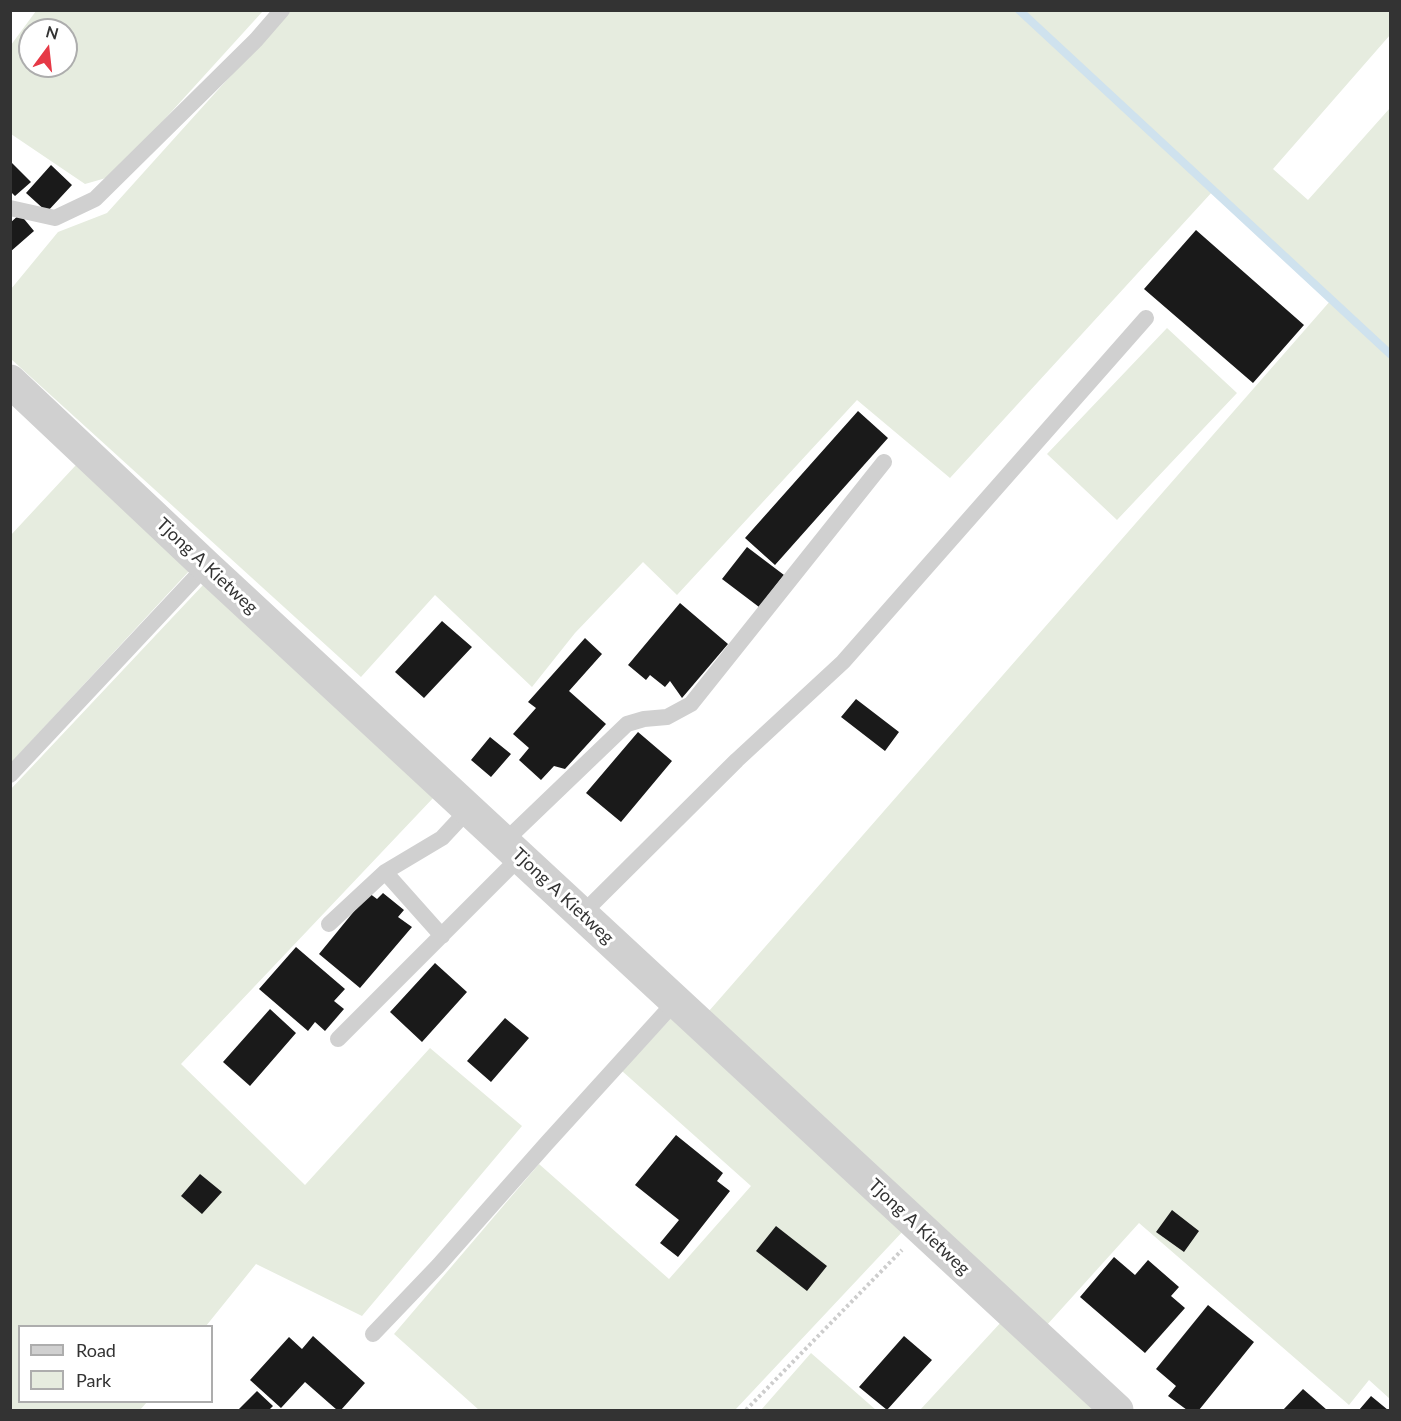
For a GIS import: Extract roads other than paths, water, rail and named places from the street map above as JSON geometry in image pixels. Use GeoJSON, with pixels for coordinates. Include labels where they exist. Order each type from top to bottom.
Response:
{"type":"FeatureCollection","features":[{"type":"Feature","properties":{"kind":"street","name":"Tjong A Kietweg"},"geometry":{"type":"LineString","coordinates":[[10,381],[675,1002],[1117,1410]]}},
{"type":"Feature","properties":{"kind":"lane"},"geometry":{"type":"LineString","coordinates":[[10,208],[55,218],[95,198],[256,40],[282,10]]}},
{"type":"Feature","properties":{"kind":"lane"},"geometry":{"type":"LineString","coordinates":[[582,914],[737,760],[843,662],[1146,318]]}},
{"type":"Feature","properties":{"kind":"lane"},"geometry":{"type":"LineString","coordinates":[[338,1039],[441,936],[512,849],[627,724],[644,719],[667,717],[691,704],[884,462]]}},
{"type":"Feature","properties":{"kind":"lane"},"geometry":{"type":"LineString","coordinates":[[10,775],[206,566]]}},
{"type":"Feature","properties":{"kind":"lane"},"geometry":{"type":"LineString","coordinates":[[329,924],[385,872],[442,838],[469,809]]}},
{"type":"Feature","properties":{"kind":"lane"},"geometry":{"type":"LineString","coordinates":[[385,872],[441,936]]}},
{"type":"Feature","properties":{"kind":"lane"},"geometry":{"type":"LineString","coordinates":[[374,1334],[675,1002]]}},
{"type":"Feature","properties":{"kind":"waterway"},"geometry":{"type":"LineString","coordinates":[[1019,10],[1390,354]]}}]}
